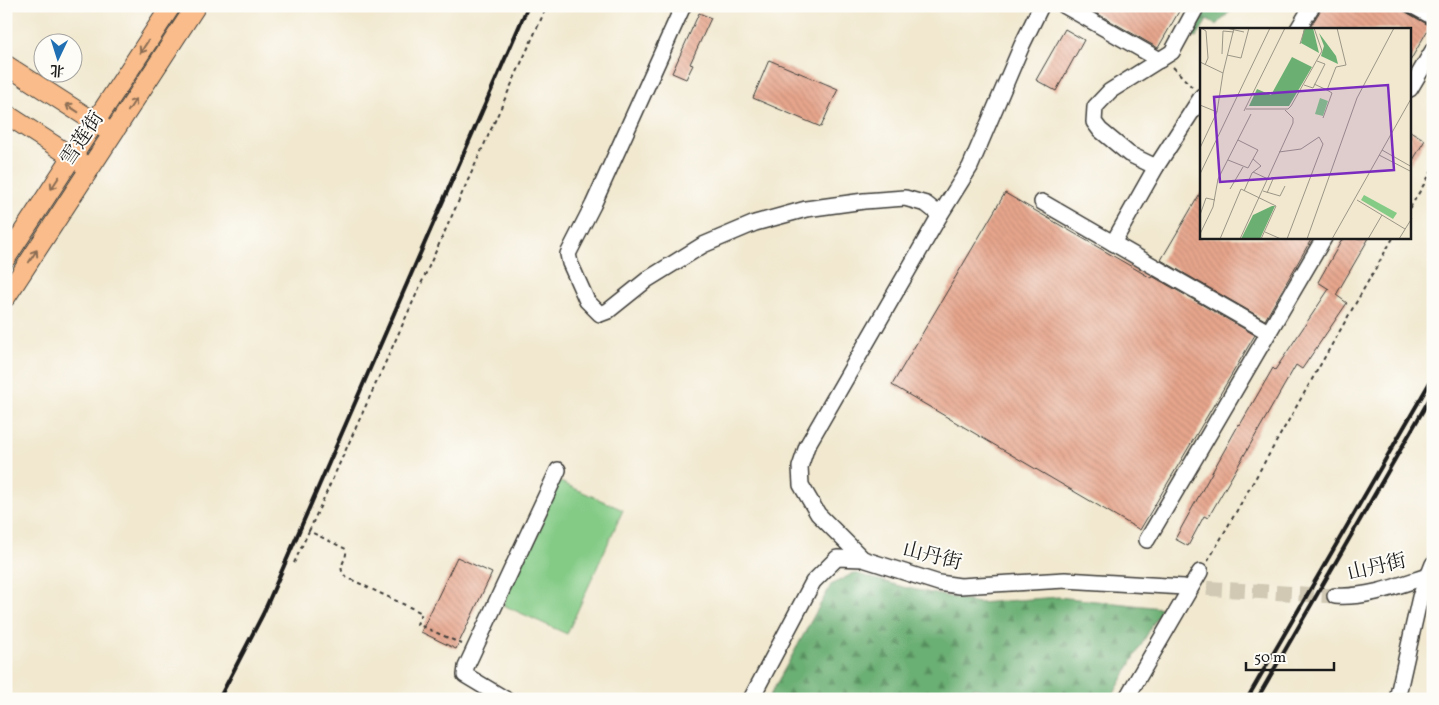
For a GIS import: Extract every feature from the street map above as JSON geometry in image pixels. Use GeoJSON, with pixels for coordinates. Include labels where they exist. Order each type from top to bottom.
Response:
{"type":"FeatureCollection","features":[{"type":"Feature","properties":{"kind":"main road","name":"雪莲街"},"geometry":{"type":"LineString","coordinates":[[6,258],[171,6]]}},
{"type":"Feature","properties":{"kind":"main road","name":"雪莲街"},"geometry":{"type":"LineString","coordinates":[[6,297],[196,6]]}},
{"type":"Feature","properties":{"kind":"main road"},"geometry":{"type":"LineString","coordinates":[[6,65],[113,134]]}},
{"type":"Feature","properties":{"kind":"main road"},"geometry":{"type":"LineString","coordinates":[[6,114],[89,169]]}},
{"type":"Feature","properties":{"kind":"street"},"geometry":{"type":"LineString","coordinates":[[683,6],[593,205],[568,254],[586,301],[600,314],[608,311],[648,279],[704,245],[755,223],[806,209],[864,201],[905,198],[926,204],[940,215]]}},
{"type":"Feature","properties":{"kind":"street"},"geometry":{"type":"LineString","coordinates":[[863,559],[818,514],[801,485],[800,467],[807,446],[940,215],[970,167],[1022,45],[1041,6]]}},
{"type":"Feature","properties":{"kind":"street"},"geometry":{"type":"LineString","coordinates":[[1065,6],[1160,60]]}},
{"type":"Feature","properties":{"kind":"street"},"geometry":{"type":"LineString","coordinates":[[1156,167],[1129,154],[1100,130],[1094,122],[1095,107],[1110,91],[1172,52],[1197,6]]}},
{"type":"Feature","properties":{"kind":"street"},"geometry":{"type":"LineString","coordinates":[[1299,28],[1312,6]]}},
{"type":"Feature","properties":{"kind":"street"},"geometry":{"type":"LineString","coordinates":[[1413,6],[1433,17]]}},
{"type":"Feature","properties":{"kind":"street"},"geometry":{"type":"LineString","coordinates":[[1412,86],[1433,50]]}},
{"type":"Feature","properties":{"kind":"street"},"geometry":{"type":"LineString","coordinates":[[1113,243],[1156,167],[1200,98]]}},
{"type":"Feature","properties":{"kind":"street"},"geometry":{"type":"LineString","coordinates":[[1042,202],[1268,332]]}},
{"type":"Feature","properties":{"kind":"street"},"geometry":{"type":"LineString","coordinates":[[1147,540],[1323,239]]}},
{"type":"Feature","properties":{"kind":"street"},"geometry":{"type":"LineString","coordinates":[[505,699],[465,675],[466,667],[558,470]]}},
{"type":"Feature","properties":{"kind":"street","name":"山丹街"},"geometry":{"type":"LineString","coordinates":[[751,699],[813,582],[837,558],[863,559],[940,583],[960,586],[1064,580],[1184,587]]}},
{"type":"Feature","properties":{"kind":"street"},"geometry":{"type":"LineString","coordinates":[[1126,699],[1200,572]]}},
{"type":"Feature","properties":{"kind":"street"},"geometry":{"type":"LineString","coordinates":[[1396,699],[1420,597],[1431,573]]}},
{"type":"Feature","properties":{"kind":"street","name":"山丹街"},"geometry":{"type":"LineString","coordinates":[[1335,596],[1344,597],[1379,592],[1431,573]]}},
{"type":"Feature","properties":{"kind":"path"},"geometry":{"type":"LineString","coordinates":[[294,563],[547,6]]}},
{"type":"Feature","properties":{"kind":"path"},"geometry":{"type":"LineString","coordinates":[[1160,60],[1174,68],[1200,95]]}},
{"type":"Feature","properties":{"kind":"path"},"geometry":{"type":"LineString","coordinates":[[1412,205],[1433,169]]}},
{"type":"Feature","properties":{"kind":"path"},"geometry":{"type":"LineString","coordinates":[[1200,572],[1209,560],[1393,239]]}},
{"type":"Feature","properties":{"kind":"path"},"geometry":{"type":"LineString","coordinates":[[309,531],[346,549],[346,556],[341,567],[342,573],[346,578],[422,612],[417,624],[474,650]]}},
{"type":"Feature","properties":{"kind":"green space"},"geometry":{"type":"Polygon","coordinates":[[[1206,6],[1235,6],[1217,25],[1207,20],[1202,28],[1200,28],[1196,38],[1190,35],[1206,6]]]}},
{"type":"Feature","properties":{"kind":"green space"},"geometry":{"type":"Polygon","coordinates":[[[558,481],[623,510],[567,634],[503,605],[558,481]]]}},
{"type":"Feature","properties":{"kind":"green space"},"geometry":{"type":"Polygon","coordinates":[[[854,573],[903,587],[978,603],[1058,597],[1162,608],[1111,699],[998,699],[974,687],[967,699],[768,699],[831,585],[854,573]]]}},
{"type":"Feature","properties":{"kind":"building"},"geometry":{"type":"Polygon","coordinates":[[[1084,6],[1182,6],[1158,48],[1084,6]]]}},
{"type":"Feature","properties":{"kind":"building"},"geometry":{"type":"Polygon","coordinates":[[[1321,6],[1396,6],[1430,26],[1412,58],[1412,28],[1310,28],[1321,6]]]}},
{"type":"Feature","properties":{"kind":"building"},"geometry":{"type":"Polygon","coordinates":[[[699,13],[711,18],[690,64],[693,65],[686,79],[672,73],[699,13]]]}},
{"type":"Feature","properties":{"kind":"building"},"geometry":{"type":"Polygon","coordinates":[[[1065,29],[1084,40],[1056,91],[1036,80],[1065,29]]]}},
{"type":"Feature","properties":{"kind":"building"},"geometry":{"type":"Polygon","coordinates":[[[769,60],[838,89],[821,127],[753,98],[769,60]]]}},
{"type":"Feature","properties":{"kind":"building"},"geometry":{"type":"Polygon","coordinates":[[[1412,132],[1425,140],[1412,162],[1412,132]]]}},
{"type":"Feature","properties":{"kind":"building"},"geometry":{"type":"Polygon","coordinates":[[[1005,193],[1151,278],[1152,276],[1255,335],[1140,530],[892,385],[1005,193]]]}},
{"type":"Feature","properties":{"kind":"building"},"geometry":{"type":"Polygon","coordinates":[[[1200,193],[1200,239],[1311,239],[1265,320],[1161,260],[1200,193]]]}},
{"type":"Feature","properties":{"kind":"building"},"geometry":{"type":"Polygon","coordinates":[[[1342,239],[1368,239],[1336,295],[1347,303],[1302,369],[1296,365],[1208,518],[1204,516],[1188,546],[1175,539],[1239,424],[1273,368],[1275,370],[1329,289],[1318,282],[1342,239]]]}},
{"type":"Feature","properties":{"kind":"building"},"geometry":{"type":"Polygon","coordinates":[[[457,557],[492,573],[456,649],[421,632],[457,557]]]}},
{"type":"Feature","properties":{"kind":"tunnel"},"geometry":{"type":"LineString","coordinates":[[1184,587],[1335,596]]}},
{"type":"Feature","properties":{"kind":"railway"},"geometry":{"type":"LineString","coordinates":[[219,699],[263,614],[528,6]]}},
{"type":"Feature","properties":{"kind":"railway"},"geometry":{"type":"LineString","coordinates":[[1247,699],[1433,377]]}},
{"type":"Feature","properties":{"kind":"railway"},"geometry":{"type":"LineString","coordinates":[[1257,699],[1433,393]]}}]}
